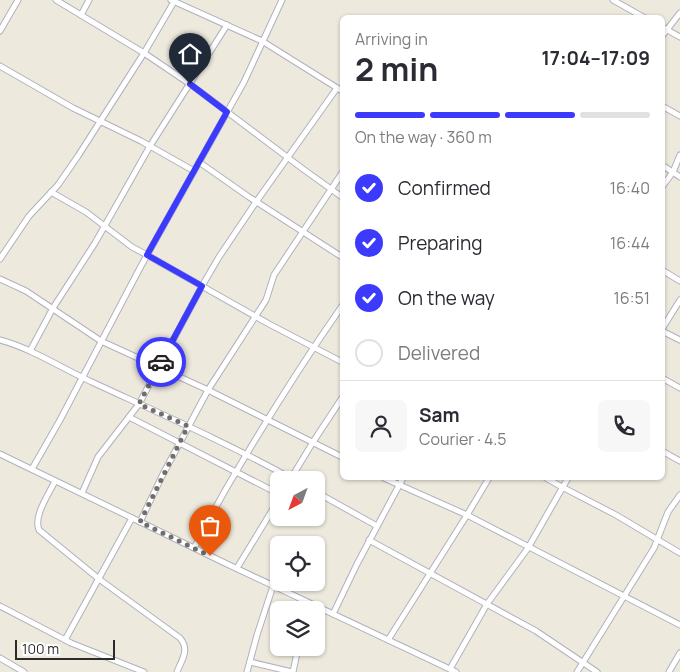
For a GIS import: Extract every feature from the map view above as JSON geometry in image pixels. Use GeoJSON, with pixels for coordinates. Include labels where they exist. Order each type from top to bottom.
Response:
{"type":"FeatureCollection","features":[{"type":"Feature","properties":{"kind":"street"},"geometry":{"type":"LineString","coordinates":[[0,31],[18,0]]}},
{"type":"Feature","properties":{"kind":"street"},"geometry":{"type":"LineString","coordinates":[[56,0],[144,53],[190,84],[340,195]]}},
{"type":"Feature","properties":{"kind":"street"},"geometry":{"type":"LineString","coordinates":[[81,16],[89,0]]}},
{"type":"Feature","properties":{"kind":"street"},"geometry":{"type":"LineString","coordinates":[[0,259],[29,216],[51,192],[78,156],[144,53],[173,0],[262,41],[340,90]]}},
{"type":"Feature","properties":{"kind":"street"},"geometry":{"type":"LineString","coordinates":[[32,469],[147,255],[248,73],[282,0]]}},
{"type":"Feature","properties":{"kind":"street"},"geometry":{"type":"LineString","coordinates":[[613,0],[640,15]]}},
{"type":"Feature","properties":{"kind":"street"},"geometry":{"type":"LineString","coordinates":[[680,13],[665,28],[680,37]]}},
{"type":"Feature","properties":{"kind":"street"},"geometry":{"type":"LineString","coordinates":[[30,351],[53,308],[105,225],[150,146],[227,25]]}},
{"type":"Feature","properties":{"kind":"street"},"geometry":{"type":"LineString","coordinates":[[0,66],[100,122],[150,146],[194,171]]}},
{"type":"Feature","properties":{"kind":"street"},"geometry":{"type":"LineString","coordinates":[[82,493],[98,457],[139,404],[202,286],[256,202],[337,88]]}},
{"type":"Feature","properties":{"kind":"street"},"geometry":{"type":"LineString","coordinates":[[665,108],[680,116]]}},
{"type":"Feature","properties":{"kind":"street"},"geometry":{"type":"LineString","coordinates":[[665,183],[673,172],[680,155]]}},
{"type":"Feature","properties":{"kind":"street"},"geometry":{"type":"LineString","coordinates":[[199,162],[256,202],[340,255]]}},
{"type":"Feature","properties":{"kind":"street"},"geometry":{"type":"LineString","coordinates":[[665,167],[680,177]]}},
{"type":"Feature","properties":{"kind":"street"},"geometry":{"type":"LineString","coordinates":[[140,522],[208,390],[266,300],[274,275],[340,176]]}},
{"type":"Feature","properties":{"kind":"street"},"geometry":{"type":"LineString","coordinates":[[51,192],[105,225],[147,255],[340,361]]}},
{"type":"Feature","properties":{"kind":"street"},"geometry":{"type":"LineString","coordinates":[[665,271],[679,277]]}},
{"type":"Feature","properties":{"kind":"street"},"geometry":{"type":"LineString","coordinates":[[0,279],[26,291],[102,341],[208,390],[340,456]]}},
{"type":"Feature","properties":{"kind":"street"},"geometry":{"type":"LineString","coordinates":[[665,325],[680,300]]}},
{"type":"Feature","properties":{"kind":"street"},"geometry":{"type":"LineString","coordinates":[[194,548],[268,419],[340,309]]}},
{"type":"Feature","properties":{"kind":"street"},"geometry":{"type":"LineString","coordinates":[[665,332],[680,340]]}},
{"type":"Feature","properties":{"kind":"street"},"geometry":{"type":"LineString","coordinates":[[0,340],[30,351],[82,378],[188,426],[276,471]]}},
{"type":"Feature","properties":{"kind":"street"},"geometry":{"type":"LineString","coordinates":[[665,380],[680,388]]}},
{"type":"Feature","properties":{"kind":"street"},"geometry":{"type":"LineString","coordinates":[[297,471],[340,401]]}},
{"type":"Feature","properties":{"kind":"street"},"geometry":{"type":"LineString","coordinates":[[129,417],[270,489]]}},
{"type":"Feature","properties":{"kind":"street"},"geometry":{"type":"LineString","coordinates":[[665,452],[680,461]]}},
{"type":"Feature","properties":{"kind":"street"},"geometry":{"type":"LineString","coordinates":[[0,454],[270,584]]}},
{"type":"Feature","properties":{"kind":"street"},"geometry":{"type":"LineString","coordinates":[[388,480],[468,515],[528,548],[680,625]]}},
{"type":"Feature","properties":{"kind":"street"},"geometry":{"type":"LineString","coordinates":[[333,614],[369,540],[402,480]]}},
{"type":"Feature","properties":{"kind":"street"},"geometry":{"type":"LineString","coordinates":[[388,640],[468,515],[488,480]]}},
{"type":"Feature","properties":{"kind":"street"},"geometry":{"type":"LineString","coordinates":[[550,480],[616,515],[680,553]]}},
{"type":"Feature","properties":{"kind":"street"},"geometry":{"type":"LineString","coordinates":[[450,669],[487,604],[528,548],[567,480]]}},
{"type":"Feature","properties":{"kind":"street"},"geometry":{"type":"LineString","coordinates":[[56,481],[39,516],[37,526],[39,530],[99,579],[185,643],[186,649],[176,672]]}},
{"type":"Feature","properties":{"kind":"street"},"geometry":{"type":"LineString","coordinates":[[577,672],[654,548],[668,512],[680,495]]}},
{"type":"Feature","properties":{"kind":"street"},"geometry":{"type":"LineString","coordinates":[[325,497],[377,526]]}},
{"type":"Feature","properties":{"kind":"street"},"geometry":{"type":"LineString","coordinates":[[237,568],[270,514]]}},
{"type":"Feature","properties":{"kind":"street"},"geometry":{"type":"LineString","coordinates":[[65,640],[132,518]]}},
{"type":"Feature","properties":{"kind":"street"},"geometry":{"type":"LineString","coordinates":[[369,540],[555,643],[597,672]]}},
{"type":"Feature","properties":{"kind":"street"},"geometry":{"type":"LineString","coordinates":[[247,672],[271,591]]}},
{"type":"Feature","properties":{"kind":"street"},"geometry":{"type":"LineString","coordinates":[[282,591],[300,601]]}},
{"type":"Feature","properties":{"kind":"street"},"geometry":{"type":"LineString","coordinates":[[0,606],[65,640],[144,672]]}},
{"type":"Feature","properties":{"kind":"street"},"geometry":{"type":"LineString","coordinates":[[325,612],[456,672]]}},
{"type":"Feature","properties":{"kind":"street"},"geometry":{"type":"LineString","coordinates":[[669,672],[680,653]]}},
{"type":"Feature","properties":{"kind":"street"},"geometry":{"type":"LineString","coordinates":[[250,662],[293,672],[296,656]]}},
{"type":"Feature","properties":{"kind":"street"},"geometry":{"type":"LineString","coordinates":[[0,658],[24,672]]}},
{"type":"Feature","properties":{"kind":"way so far"},"geometry":{"type":"LineString","coordinates":[[161,362],[139,404],[188,426],[140,522],[210,556]]}},
{"type":"Feature","properties":{"kind":"route"},"geometry":{"type":"LineString","coordinates":[[161,362],[202,286],[147,255],[227,112],[190,84]]}}]}
